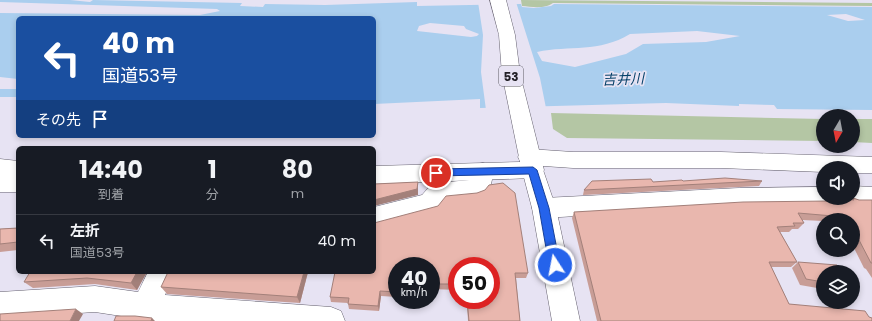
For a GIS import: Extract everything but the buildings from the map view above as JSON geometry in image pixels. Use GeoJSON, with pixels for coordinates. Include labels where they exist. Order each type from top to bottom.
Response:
{"type":"FeatureCollection","features":[{"type":"Feature","properties":{"kind":"main road","name":"53"},"geometry":{"type":"LineString","coordinates":[[498,0],[507,35],[511,74],[530,159]]}},
{"type":"Feature","properties":{"kind":"main road"},"geometry":{"type":"LineString","coordinates":[[376,161],[530,159],[721,160],[872,165]]}},
{"type":"Feature","properties":{"kind":"main road"},"geometry":{"type":"LineString","coordinates":[[530,159],[544,208],[566,321]]}},
{"type":"Feature","properties":{"kind":"main road"},"geometry":{"type":"LineString","coordinates":[[376,174],[483,171],[530,159],[724,170],[816,173]]}},
{"type":"Feature","properties":{"kind":"main road"},"geometry":{"type":"LineString","coordinates":[[376,216],[430,203],[438,192],[476,188],[479,184],[483,171]]}},
{"type":"Feature","properties":{"kind":"main road"},"geometry":{"type":"LineString","coordinates":[[860,184],[867,194]]}},
{"type":"Feature","properties":{"kind":"main road"},"geometry":{"type":"LineString","coordinates":[[544,208],[738,197],[816,196]]}},
{"type":"Feature","properties":{"kind":"main road"},"geometry":{"type":"LineString","coordinates":[[146,307],[161,274]]}},
{"type":"Feature","properties":{"kind":"main road"},"geometry":{"type":"LineString","coordinates":[[0,305],[95,299],[146,307],[331,321]]}},
{"type":"Feature","properties":{"kind":"green space"},"geometry":{"type":"Polygon","coordinates":[[[521,0],[872,3],[872,6],[553,3],[542,7],[534,7],[522,6],[521,0]]]}},
{"type":"Feature","properties":{"kind":"green space"},"geometry":{"type":"Polygon","coordinates":[[[551,113],[816,119],[816,141],[567,138],[553,129],[551,113]]]}},
{"type":"Feature","properties":{"kind":"green space"},"geometry":{"type":"Polygon","coordinates":[[[860,119],[872,119],[872,143],[860,142],[860,119]]]}},
{"type":"Feature","properties":{"kind":"water","name":"吉井川"},"geometry":{"type":"Polygon","coordinates":[[[0,0],[242,3],[240,6],[263,7],[265,4],[325,5],[417,2],[417,6],[521,4],[522,7],[534,8],[551,6],[554,4],[872,7],[872,110],[777,109],[774,105],[739,104],[739,106],[666,103],[480,108],[480,99],[376,104],[376,16],[16,16],[16,79],[0,77],[0,13],[200,15],[220,11],[217,9],[0,2],[0,0]],[[846,14],[827,15],[848,21],[865,20],[846,14]],[[430,23],[419,26],[417,31],[471,37],[479,34],[466,29],[464,26],[430,23]],[[697,31],[630,34],[607,44],[584,48],[537,52],[542,61],[575,67],[626,54],[643,44],[706,42],[740,36],[697,31]]]}},
{"type":"Feature","properties":{"kind":"water"},"geometry":{"type":"Polygon","coordinates":[[[0,89],[16,89],[16,97],[0,97],[0,89]]]}},
{"type":"Feature","properties":{"kind":"pier"},"geometry":{"type":"Polygon","coordinates":[[[478,2],[516,2],[540,78],[546,108],[486,110],[481,72],[483,35],[478,2]]]}},
{"type":"Feature","properties":{"kind":"route"},"geometry":{"type":"LineString","coordinates":[[436,173],[533,170],[544,208],[555,265]]}}]}
